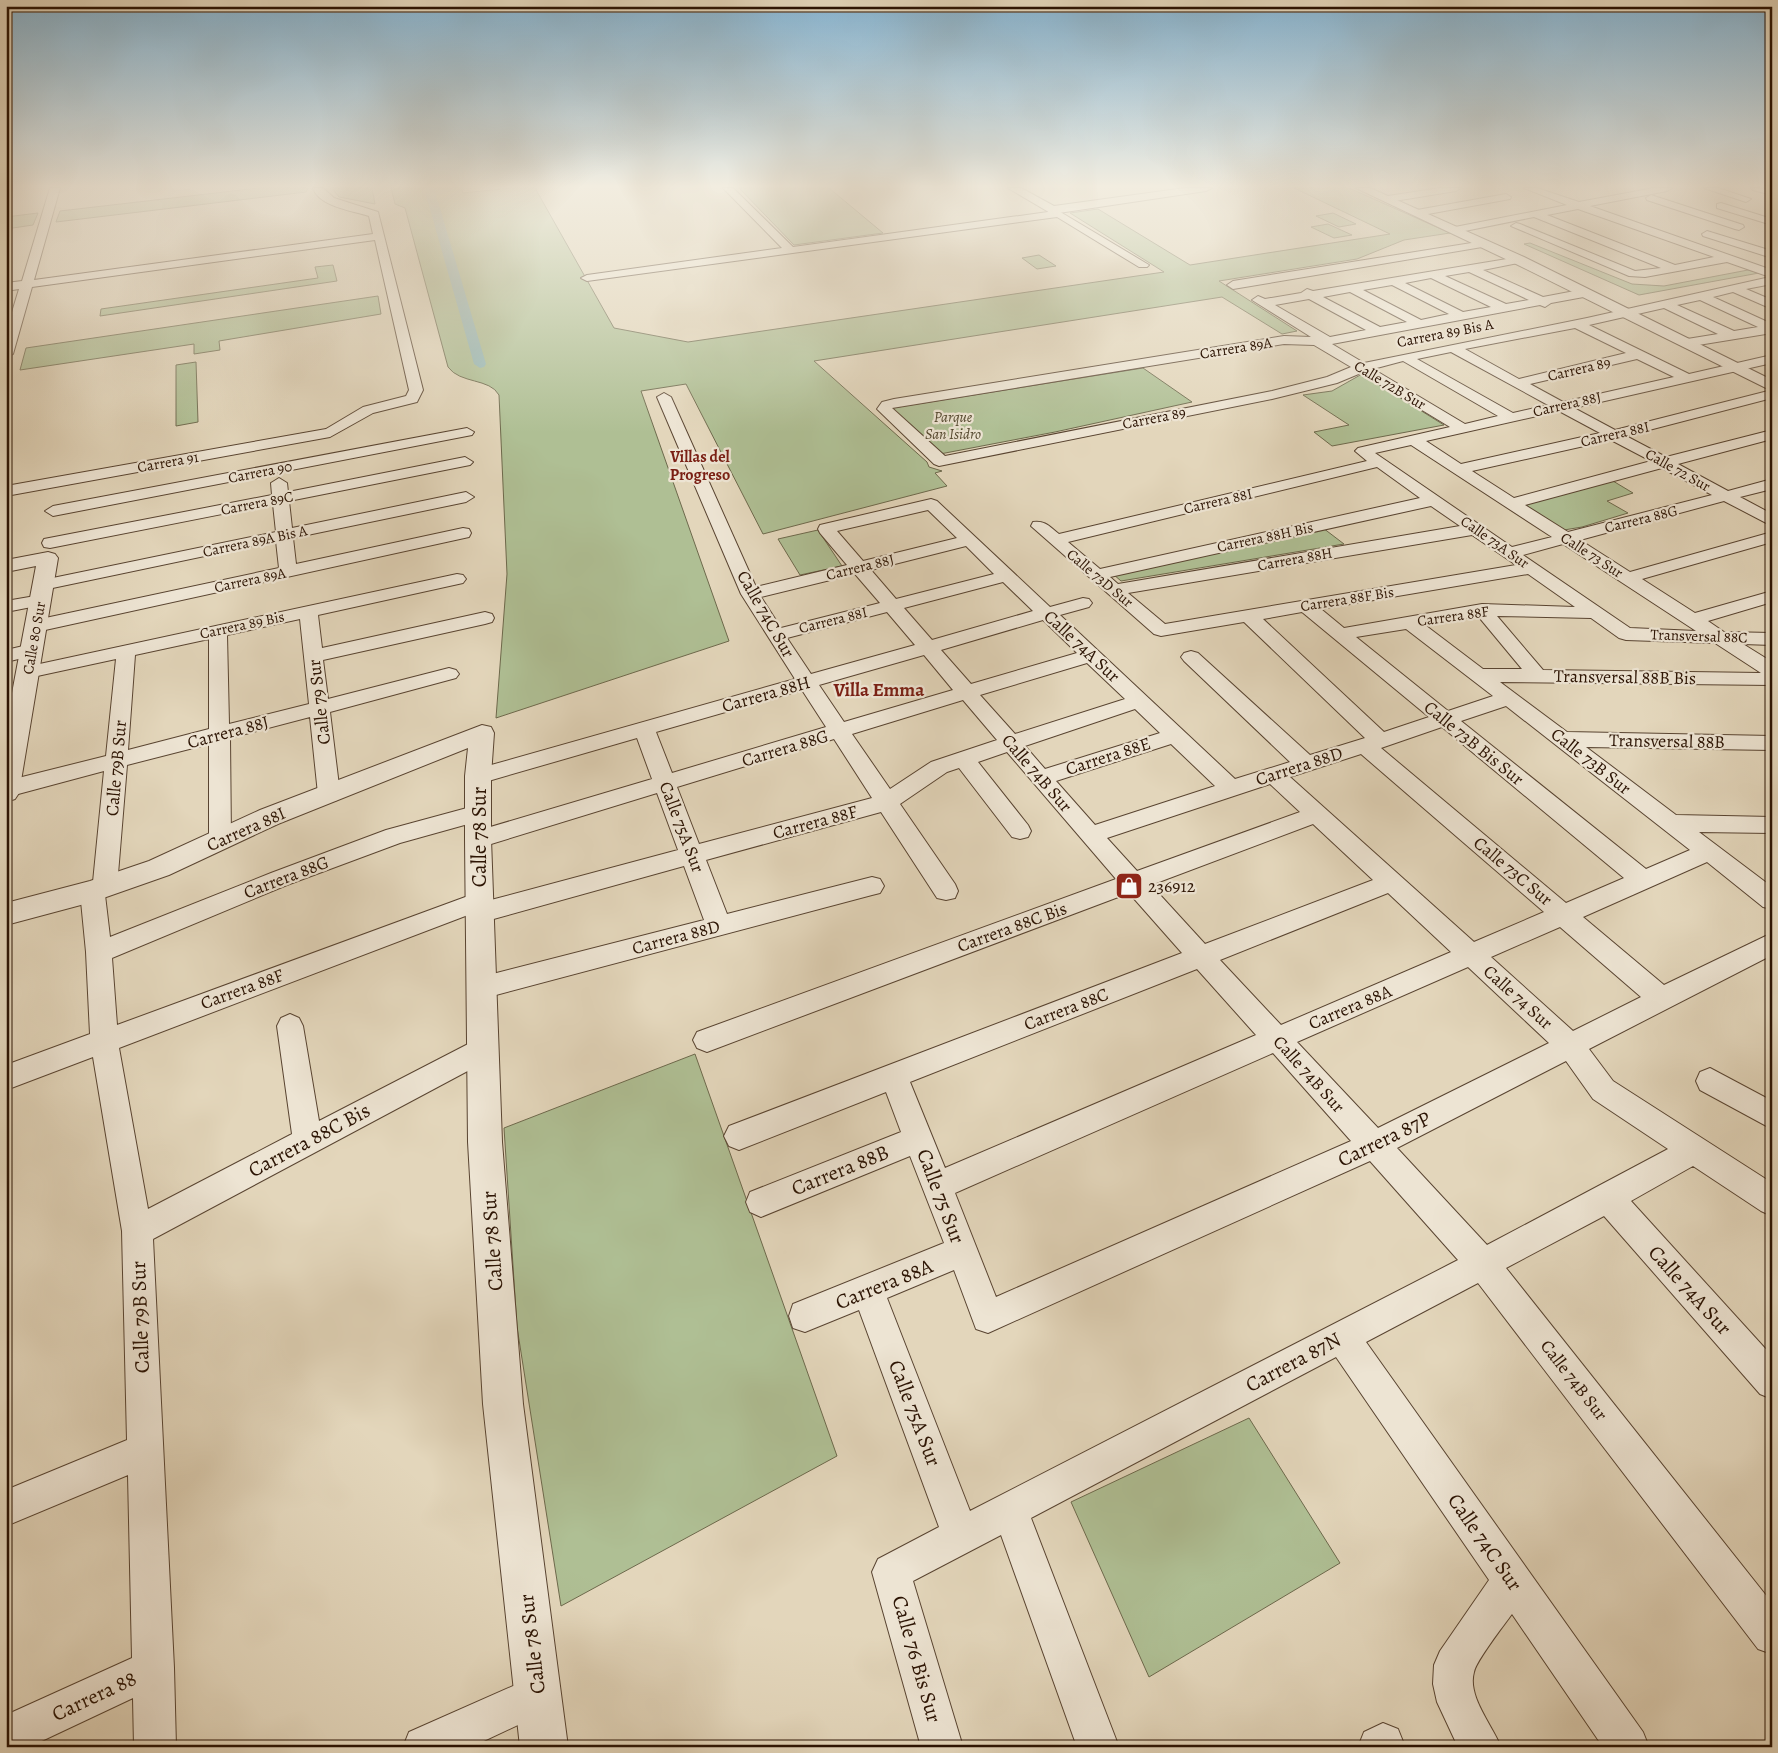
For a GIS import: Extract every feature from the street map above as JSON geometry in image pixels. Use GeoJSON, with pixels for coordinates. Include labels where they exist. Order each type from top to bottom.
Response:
{"type":"FeatureCollection","features":[{"type":"Feature","properties":{"kind":"street"},"geometry":{"type":"LineString","coordinates":[[6,354],[31,270]]}},
{"type":"Feature","properties":{"kind":"street"},"geometry":{"type":"LineString","coordinates":[[6,287],[131,270]]}},
{"type":"Feature","properties":{"kind":"street","name":"Carrera 91"},"geometry":{"type":"LineString","coordinates":[[6,491],[330,433],[350,419],[368,410],[412,399],[416,390],[387,270]]}},
{"type":"Feature","properties":{"kind":"street"},"geometry":{"type":"LineString","coordinates":[[587,278],[649,270]]}},
{"type":"Feature","properties":{"kind":"street"},"geometry":{"type":"LineString","coordinates":[[1279,278],[1326,270]]}},
{"type":"Feature","properties":{"kind":"street"},"geometry":{"type":"LineString","coordinates":[[1372,270],[1462,316]]}},
{"type":"Feature","properties":{"kind":"street"},"geometry":{"type":"LineString","coordinates":[[1421,270],[1504,308]]}},
{"type":"Feature","properties":{"kind":"street"},"geometry":{"type":"LineString","coordinates":[[1264,303],[1460,270]]}},
{"type":"Feature","properties":{"kind":"street"},"geometry":{"type":"LineString","coordinates":[[1474,270],[1542,301],[1685,377]]}},
{"type":"Feature","properties":{"kind":"street"},"geometry":{"type":"LineString","coordinates":[[1539,270],[1772,386]]}},
{"type":"Feature","properties":{"kind":"street"},"geometry":{"type":"LineString","coordinates":[[1623,270],[1633,274],[1670,270]]}},
{"type":"Feature","properties":{"kind":"street"},"geometry":{"type":"LineString","coordinates":[[1753,270],[1771,279]]}},
{"type":"Feature","properties":{"kind":"street"},"geometry":{"type":"LineString","coordinates":[[1319,271],[1420,324]]}},
{"type":"Feature","properties":{"kind":"street"},"geometry":{"type":"LineString","coordinates":[[1279,278],[1377,332]]}},
{"type":"Feature","properties":{"kind":"street","name":"Calle 72B Sur"},"geometry":{"type":"LineString","coordinates":[[1279,278],[1233,285],[1323,341],[1360,368],[1462,428]]}},
{"type":"Feature","properties":{"kind":"street","name":"Carrera 89 Bis A"},"geometry":{"type":"LineString","coordinates":[[1360,368],[1405,357],[1582,323],[1771,279]]}},
{"type":"Feature","properties":{"kind":"street"},"geometry":{"type":"LineString","coordinates":[[1735,288],[1772,305]]}},
{"type":"Feature","properties":{"kind":"street","name":"Carrera 89A"},"geometry":{"type":"LineString","coordinates":[[945,461],[938,461],[886,412],[884,409],[887,405],[1276,342],[1292,340],[1323,341],[1585,293]]}},
{"type":"Feature","properties":{"kind":"street"},"geometry":{"type":"LineString","coordinates":[[1701,296],[1772,329]]}},
{"type":"Feature","properties":{"kind":"street"},"geometry":{"type":"LineString","coordinates":[[1665,304],[1733,336]]}},
{"type":"Feature","properties":{"kind":"street"},"geometry":{"type":"LineString","coordinates":[[1440,320],[1484,342]]}},
{"type":"Feature","properties":{"kind":"street"},"geometry":{"type":"LineString","coordinates":[[1686,343],[1772,329]]}},
{"type":"Feature","properties":{"kind":"street","name":"Calle 72 Sur"},"geometry":{"type":"LineString","coordinates":[[1453,348],[1772,521]]}},
{"type":"Feature","properties":{"kind":"street","name":"Carrera 89"},"geometry":{"type":"LineString","coordinates":[[1518,383],[1640,354]]}},
{"type":"Feature","properties":{"kind":"street"},"geometry":{"type":"LineString","coordinates":[[1405,357],[1509,417]]}},
{"type":"Feature","properties":{"kind":"street","name":"Carrera 88J"},"geometry":{"type":"LineString","coordinates":[[1363,450],[1732,366],[1772,359]]}},
{"type":"Feature","properties":{"kind":"street","name":"Carrera 89"},"geometry":{"type":"LineString","coordinates":[[945,461],[1272,395],[1332,380],[1360,368]]}},
{"type":"Feature","properties":{"kind":"street","name":"Carrera 88I"},"geometry":{"type":"LineString","coordinates":[[1458,469],[1613,435],[1772,394]]}},
{"type":"Feature","properties":{"kind":"street","name":"Calle 74C Sur"},"geometry":{"type":"LineString","coordinates":[[664,397],[750,594],[806,682],[946,891]]}},
{"type":"Feature","properties":{"kind":"street","name":"Carrera 90"},"geometry":{"type":"LineString","coordinates":[[53,511],[467,432]]}},
{"type":"Feature","properties":{"kind":"street"},"geometry":{"type":"LineString","coordinates":[[1512,503],[1666,464],[1772,434]]}},
{"type":"Feature","properties":{"kind":"street","name":"Calle 73 Sur"},"geometry":{"type":"LineString","coordinates":[[1412,439],[1772,671]]}},
{"type":"Feature","properties":{"kind":"street","name":"Calle 73A Sur"},"geometry":{"type":"LineString","coordinates":[[1363,450],[1626,634]]}},
{"type":"Feature","properties":{"kind":"street","name":"Carrera 89C"},"geometry":{"type":"LineString","coordinates":[[49,551],[281,498],[465,462]]}},
{"type":"Feature","properties":{"kind":"street","name":"Carrera 88I"},"geometry":{"type":"LineString","coordinates":[[1056,540],[1380,462]]}},
{"type":"Feature","properties":{"kind":"street"},"geometry":{"type":"LineString","coordinates":[[277,468],[288,571]]}},
{"type":"Feature","properties":{"kind":"street"},"geometry":{"type":"LineString","coordinates":[[6,480],[33,486]]}},
{"type":"Feature","properties":{"kind":"street","name":"Calle 80 Sur"},"geometry":{"type":"LineString","coordinates":[[7,791],[14,704],[30,661],[49,551],[56,482]]}},
{"type":"Feature","properties":{"kind":"street","name":"Carrera 88G"},"geometry":{"type":"LineString","coordinates":[[1509,553],[1772,484]]}},
{"type":"Feature","properties":{"kind":"street","name":"Carrera 89A Bis A"},"geometry":{"type":"LineString","coordinates":[[6,607],[42,593],[284,535],[466,497]]}},
{"type":"Feature","properties":{"kind":"street","name":"Carrera 88H Bis"},"geometry":{"type":"LineString","coordinates":[[1096,575],[1434,500]]}},
{"type":"Feature","properties":{"kind":"street","name":"Calle 74A Sur"},"geometry":{"type":"LineString","coordinates":[[826,529],[932,504],[1232,788]]}},
{"type":"Feature","properties":{"kind":"street","name":"Calle 73D Sur"},"geometry":{"type":"LineString","coordinates":[[1039,526],[1161,630]]}},
{"type":"Feature","properties":{"kind":"street","name":"Calle 74B Sur"},"geometry":{"type":"LineString","coordinates":[[826,529],[1090,835],[1483,1264],[1772,1635]]}},
{"type":"Feature","properties":{"kind":"street","name":"Carrera 88H"},"geometry":{"type":"LineString","coordinates":[[1114,590],[1476,529]]}},
{"type":"Feature","properties":{"kind":"street","name":"Carrera 89A"},"geometry":{"type":"LineString","coordinates":[[36,626],[463,533]]}},
{"type":"Feature","properties":{"kind":"street"},"geometry":{"type":"LineString","coordinates":[[1628,578],[1772,537]]}},
{"type":"Feature","properties":{"kind":"street","name":"Carrera 88J"},"geometry":{"type":"LineString","coordinates":[[750,594],[970,540]]}},
{"type":"Feature","properties":{"kind":"street"},"geometry":{"type":"LineString","coordinates":[[6,566],[49,551]]}},
{"type":"Feature","properties":{"kind":"street","name":"Carrera 88F Bis"},"geometry":{"type":"LineString","coordinates":[[1161,630],[1532,568]]}},
{"type":"Feature","properties":{"kind":"street","name":"Carrera 88I"},"geometry":{"type":"LineString","coordinates":[[775,635],[1007,576]]}},
{"type":"Feature","properties":{"kind":"street","name":"Carrera 89 Bis"},"geometry":{"type":"LineString","coordinates":[[6,656],[30,661],[126,650],[457,579]]}},
{"type":"Feature","properties":{"kind":"street"},"geometry":{"type":"LineString","coordinates":[[1470,579],[1538,676]]}},
{"type":"Feature","properties":{"kind":"street"},"geometry":{"type":"LineString","coordinates":[[1693,620],[1772,596]]}},
{"type":"Feature","properties":{"kind":"street","name":"Carrera 88H"},"geometry":{"type":"LineString","coordinates":[[478,776],[1083,602]]}},
{"type":"Feature","properties":{"kind":"street"},"geometry":{"type":"LineString","coordinates":[[1753,602],[1772,613]]}},
{"type":"Feature","properties":{"kind":"street","name":"Calle 73B Bis Sur"},"geometry":{"type":"LineString","coordinates":[[1306,606],[1643,880]]}},
{"type":"Feature","properties":{"kind":"street","name":"Carrera 88F"},"geometry":{"type":"LineString","coordinates":[[1341,634],[1491,610],[1596,613]]}},
{"type":"Feature","properties":{"kind":"street","name":"Calle 79 Sur"},"geometry":{"type":"LineString","coordinates":[[308,611],[330,794]]}},
{"type":"Feature","properties":{"kind":"street","name":"Calle 73C Sur"},"geometry":{"type":"LineString","coordinates":[[1249,616],[1372,743],[1661,998]]}},
{"type":"Feature","properties":{"kind":"street"},"geometry":{"type":"LineString","coordinates":[[314,656],[485,618]]}},
{"type":"Feature","properties":{"kind":"street","name":"Calle 73B Sur"},"geometry":{"type":"LineString","coordinates":[[1409,622],[1772,900]]}},
{"type":"Feature","properties":{"kind":"street"},"geometry":{"type":"LineString","coordinates":[[218,631],[220,840]]}},
{"type":"Feature","properties":{"kind":"street","name":"Transversal 88C"},"geometry":{"type":"LineString","coordinates":[[1626,634],[1772,639]]}},
{"type":"Feature","properties":{"kind":"street","name":"Calle 79B Sur"},"geometry":{"type":"LineString","coordinates":[[126,650],[116,760],[99,888],[99,952],[104,1040],[137,1231],[154,1668],[155,1747]]}},
{"type":"Feature","properties":{"kind":"street","name":"Carrera 88G"},"geometry":{"type":"LineString","coordinates":[[99,952],[279,879],[394,836],[478,826],[665,783],[1091,656]]}},
{"type":"Feature","properties":{"kind":"street"},"geometry":{"type":"LineString","coordinates":[[1191,657],[1306,764]]}},
{"type":"Feature","properties":{"kind":"street","name":"Carrera 88J"},"geometry":{"type":"LineString","coordinates":[[7,791],[116,760],[449,674]]}},
{"type":"Feature","properties":{"kind":"street","name":"Transversal 88B Bis"},"geometry":{"type":"LineString","coordinates":[[1478,675],[1772,679]]}},
{"type":"Feature","properties":{"kind":"street","name":"Carrera 88D"},"geometry":{"type":"LineString","coordinates":[[1090,835],[1509,698]]}},
{"type":"Feature","properties":{"kind":"street","name":"Carrera 88F"},"geometry":{"type":"LineString","coordinates":[[6,1078],[104,1040],[479,907],[692,855],[887,802],[939,768],[1139,701]]}},
{"type":"Feature","properties":{"kind":"street","name":"Calle 75A Sur"},"geometry":{"type":"LineString","coordinates":[[644,729],[719,926]]}},
{"type":"Feature","properties":{"kind":"street","name":"Carrera 88I"},"geometry":{"type":"LineString","coordinates":[[6,914],[99,888],[160,868],[269,817],[482,733]]}},
{"type":"Feature","properties":{"kind":"street","name":"Calle 78 Sur"},"geometry":{"type":"LineString","coordinates":[[482,733],[478,776],[478,826],[480,988],[485,1142],[504,1404],[544,1747]]}},
{"type":"Feature","properties":{"kind":"street","name":"Carrera 88E"},"geometry":{"type":"LineString","coordinates":[[1041,778],[1175,735]]}},
{"type":"Feature","properties":{"kind":"street","name":"Transversal 88B"},"geometry":{"type":"LineString","coordinates":[[1562,739],[1772,743]]}},
{"type":"Feature","properties":{"kind":"street"},"geometry":{"type":"LineString","coordinates":[[964,759],[1020,831]]}},
{"type":"Feature","properties":{"kind":"street","name":"Calle 74 Sur"},"geometry":{"type":"LineString","coordinates":[[1274,774],[1570,1045],[1603,1090],[1772,1201]]}},
{"type":"Feature","properties":{"kind":"street","name":"Carrera 88C Bis"},"geometry":{"type":"LineString","coordinates":[[707,1040],[1317,814]]}},
{"type":"Feature","properties":{"kind":"street"},"geometry":{"type":"LineString","coordinates":[[1672,823],[1772,824]]}},
{"type":"Feature","properties":{"kind":"street","name":"Carrera 88A"},"geometry":{"type":"LineString","coordinates":[[937,1186],[1708,852]]}},
{"type":"Feature","properties":{"kind":"street","name":"Carrera 88C"},"geometry":{"type":"LineString","coordinates":[[739,1136],[1392,882]]}},
{"type":"Feature","properties":{"kind":"street","name":"Carrera 88D"},"geometry":{"type":"LineString","coordinates":[[480,988],[872,886]]}},
{"type":"Feature","properties":{"kind":"street","name":"Carrera 87P"},"geometry":{"type":"LineString","coordinates":[[988,1317],[1374,1145],[1772,943]]}},
{"type":"Feature","properties":{"kind":"street"},"geometry":{"type":"LineString","coordinates":[[290,1026],[308,1141]]}},
{"type":"Feature","properties":{"kind":"street","name":"Carrera 88C Bis"},"geometry":{"type":"LineString","coordinates":[[137,1231],[482,1050]]}},
{"type":"Feature","properties":{"kind":"street","name":"Calle 75 Sur"},"geometry":{"type":"LineString","coordinates":[[894,1076],[988,1317]]}},
{"type":"Feature","properties":{"kind":"street"},"geometry":{"type":"LineString","coordinates":[[1710,1081],[1772,1116]]}},
{"type":"Feature","properties":{"kind":"street","name":"Carrera 88B"},"geometry":{"type":"LineString","coordinates":[[761,1202],[918,1139]]}},
{"type":"Feature","properties":{"kind":"street","name":"Carrera 87N"},"geometry":{"type":"LineString","coordinates":[[891,1572],[1483,1264],[1694,1150]]}},
{"type":"Feature","properties":{"kind":"street","name":"Calle 74A Sur"},"geometry":{"type":"LineString","coordinates":[[1608,1198],[1772,1382]]}},
{"type":"Feature","properties":{"kind":"street","name":"Carrera 88A"},"geometry":{"type":"LineString","coordinates":[[805,1316],[962,1251]]}},
{"type":"Feature","properties":{"kind":"street","name":"Calle 75A Sur"},"geometry":{"type":"LineString","coordinates":[[868,1290],[961,1536]]}},
{"type":"Feature","properties":{"kind":"street","name":"Calle 74C Sur"},"geometry":{"type":"LineString","coordinates":[[1342,1337],[1628,1747]]}},
{"type":"Feature","properties":{"kind":"street"},"geometry":{"type":"LineString","coordinates":[[6,1508],[146,1450]]}},
{"type":"Feature","properties":{"kind":"street"},"geometry":{"type":"LineString","coordinates":[[1010,1510],[1098,1747]]}},
{"type":"Feature","properties":{"kind":"street","name":"Calle 76 Bis Sur"},"geometry":{"type":"LineString","coordinates":[[891,1572],[942,1747]]}},
{"type":"Feature","properties":{"kind":"street"},"geometry":{"type":"LineString","coordinates":[[1480,1747],[1457,1702],[1453,1684],[1454,1664],[1512,1580]]}},
{"type":"Feature","properties":{"kind":"street","name":"Carrera 88"},"geometry":{"type":"LineString","coordinates":[[6,1736],[154,1668]]}},
{"type":"Feature","properties":{"kind":"street"},"geometry":{"type":"LineString","coordinates":[[424,1747],[538,1695]]}},
{"type":"Feature","properties":{"kind":"green space"},"geometry":{"type":"Polygon","coordinates":[[[316,270],[334,270],[337,281],[100,316],[101,309],[318,278],[316,270]]]}},
{"type":"Feature","properties":{"kind":"green space"},"geometry":{"type":"Polygon","coordinates":[[[422,270],[581,270],[614,328],[688,342],[1164,272],[1161,270],[1289,270],[1219,281],[1297,331],[1282,334],[1222,297],[814,361],[927,462],[929,467],[942,471],[935,473],[947,486],[763,534],[686,384],[641,391],[729,641],[496,718],[507,574],[499,395],[489,386],[460,376],[448,367],[422,270]]]}},
{"type":"Feature","properties":{"kind":"green space"},"geometry":{"type":"Polygon","coordinates":[[[1582,270],[1597,270],[1632,284],[1664,286],[1748,270],[1759,273],[1639,295],[1582,270]]]}},
{"type":"Feature","properties":{"kind":"green space"},"geometry":{"type":"Polygon","coordinates":[[[378,296],[381,314],[219,341],[220,350],[194,354],[194,344],[20,370],[26,348],[378,296]]]}},
{"type":"Feature","properties":{"kind":"green space"},"geometry":{"type":"Polygon","coordinates":[[[196,362],[198,422],[176,426],[176,365],[196,362]]]}},
{"type":"Feature","properties":{"kind":"green space","name":"Parque San Isidro"},"geometry":{"type":"Polygon","coordinates":[[[1143,368],[1192,402],[1055,432],[940,454],[892,408],[1143,368]]]}},
{"type":"Feature","properties":{"kind":"green space"},"geometry":{"type":"Polygon","coordinates":[[[1362,374],[1444,425],[1332,446],[1314,432],[1349,425],[1303,395],[1332,391],[1362,374]]]}},
{"type":"Feature","properties":{"kind":"green space"},"geometry":{"type":"Polygon","coordinates":[[[1613,481],[1633,493],[1607,501],[1628,513],[1582,527],[1564,530],[1523,504],[1613,481]]]}},
{"type":"Feature","properties":{"kind":"green space"},"geometry":{"type":"Polygon","coordinates":[[[1323,528],[1344,544],[1121,581],[1113,574],[1323,528]]]}},
{"type":"Feature","properties":{"kind":"green space"},"geometry":{"type":"Polygon","coordinates":[[[818,530],[842,566],[800,575],[778,539],[818,530]]]}},
{"type":"Feature","properties":{"kind":"green space"},"geometry":{"type":"Polygon","coordinates":[[[695,1054],[837,1456],[561,1606],[517,1327],[504,1128],[695,1054]]]}},
{"type":"Feature","properties":{"kind":"green space"},"geometry":{"type":"Polygon","coordinates":[[[1249,1418],[1340,1563],[1149,1677],[1071,1502],[1249,1418]]]}},
{"type":"Feature","properties":{"kind":"waterway"},"geometry":{"type":"LineString","coordinates":[[453,270],[480,364]]}},
{"type":"Feature","properties":{"kind":"place","name":"236912"},"geometry":{"type":"Point","coordinates":[1129,886]}},
{"type":"Feature","properties":{"kind":"district","name":"Villas del Progreso"},"geometry":{"type":"Point","coordinates":[700,466]}},
{"type":"Feature","properties":{"kind":"district","name":"Villa Emma"},"geometry":{"type":"Point","coordinates":[879,690]}}]}
